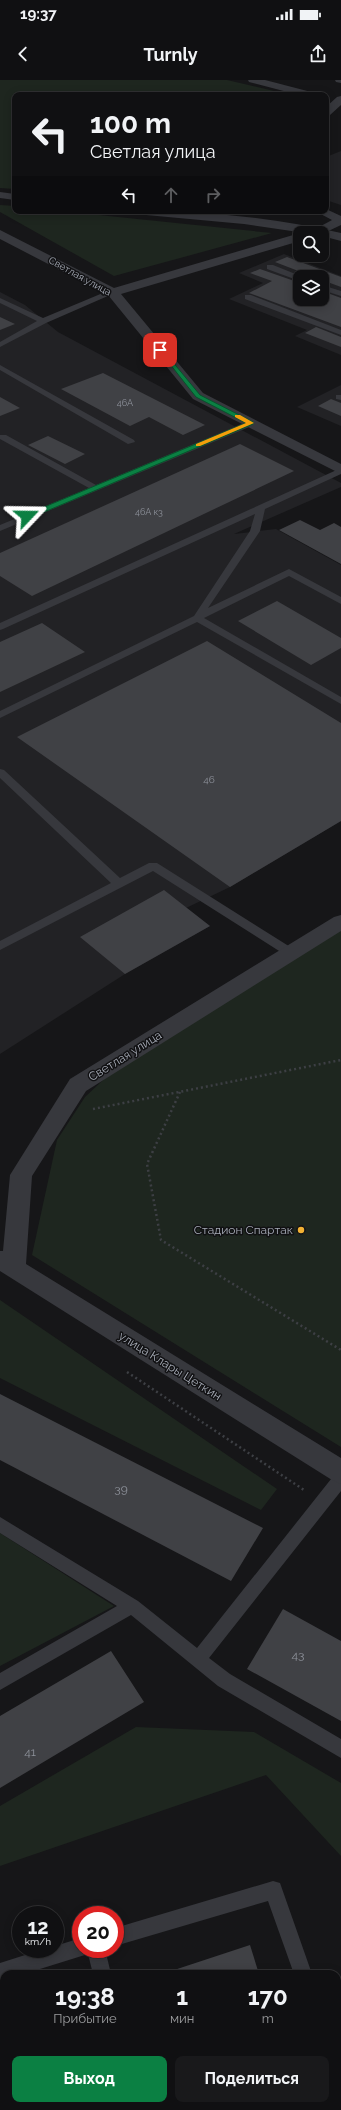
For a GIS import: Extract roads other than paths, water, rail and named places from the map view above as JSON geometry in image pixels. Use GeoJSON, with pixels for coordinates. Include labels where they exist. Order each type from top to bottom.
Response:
{"type":"FeatureCollection","features":[{"type":"Feature","properties":{"kind":"street"},"geometry":{"type":"LineString","coordinates":[[253,80],[299,92]]}},
{"type":"Feature","properties":{"kind":"street"},"geometry":{"type":"LineString","coordinates":[[329,108],[341,99]]}},
{"type":"Feature","properties":{"kind":"street"},"geometry":{"type":"LineString","coordinates":[[0,195],[12,197]]}},
{"type":"Feature","properties":{"kind":"street"},"geometry":{"type":"LineString","coordinates":[[195,214],[211,215],[293,228]]}},
{"type":"Feature","properties":{"kind":"street"},"geometry":{"type":"LineString","coordinates":[[328,214],[341,220]]}},
{"type":"Feature","properties":{"kind":"street"},"geometry":{"type":"LineString","coordinates":[[329,226],[341,220]]}},
{"type":"Feature","properties":{"kind":"street","name":"Светлая улица"},"geometry":{"type":"LineString","coordinates":[[0,234],[113,292],[198,396],[341,470]]}},
{"type":"Feature","properties":{"kind":"street"},"geometry":{"type":"LineString","coordinates":[[329,234],[341,237]]}},
{"type":"Feature","properties":{"kind":"street"},"geometry":{"type":"LineString","coordinates":[[113,292],[293,239]]}},
{"type":"Feature","properties":{"kind":"street","name":"Светлая улица"},"geometry":{"type":"LineString","coordinates":[[7,1263],[21,1175],[78,1085],[341,922]]}},
{"type":"Feature","properties":{"kind":"street","name":"улица Клары Цеткин"},"geometry":{"type":"LineString","coordinates":[[7,1263],[341,1472]]}},
{"type":"Feature","properties":{"kind":"lane"},"geometry":{"type":"LineString","coordinates":[[270,267],[293,275]]}},
{"type":"Feature","properties":{"kind":"lane"},"geometry":{"type":"LineString","coordinates":[[329,290],[341,294]]}},
{"type":"Feature","properties":{"kind":"lane"},"geometry":{"type":"LineString","coordinates":[[0,345],[43,321],[113,292]]}},
{"type":"Feature","properties":{"kind":"lane"},"geometry":{"type":"LineString","coordinates":[[248,297],[341,333]]}},
{"type":"Feature","properties":{"kind":"lane"},"geometry":{"type":"LineString","coordinates":[[0,300],[43,321]]}},
{"type":"Feature","properties":{"kind":"lane"},"geometry":{"type":"LineString","coordinates":[[0,367],[131,442]]}},
{"type":"Feature","properties":{"kind":"lane"},"geometry":{"type":"LineString","coordinates":[[0,528],[251,423]]}},
{"type":"Feature","properties":{"kind":"lane"},"geometry":{"type":"LineString","coordinates":[[3,437],[96,488]]}},
{"type":"Feature","properties":{"kind":"lane"},"geometry":{"type":"LineString","coordinates":[[0,627],[341,470]]}},
{"type":"Feature","properties":{"kind":"lane"},"geometry":{"type":"LineString","coordinates":[[197,618],[255,531],[261,508]]}},
{"type":"Feature","properties":{"kind":"lane"},"geometry":{"type":"LineString","coordinates":[[0,715],[289,572],[341,601]]}},
{"type":"Feature","properties":{"kind":"lane"},"geometry":{"type":"LineString","coordinates":[[197,618],[341,701]]}},
{"type":"Feature","properties":{"kind":"lane"},"geometry":{"type":"LineString","coordinates":[[0,772],[119,884]]}},
{"type":"Feature","properties":{"kind":"lane"},"geometry":{"type":"LineString","coordinates":[[0,946],[153,866],[291,953]]}},
{"type":"Feature","properties":{"kind":"lane"},"geometry":{"type":"LineString","coordinates":[[198,1659],[341,1479]]}},
{"type":"Feature","properties":{"kind":"lane"},"geometry":{"type":"LineString","coordinates":[[0,1524],[132,1606],[224,1680],[341,1749]]}},
{"type":"Feature","properties":{"kind":"lane"},"geometry":{"type":"LineString","coordinates":[[0,1682],[132,1606]]}},
{"type":"Feature","properties":{"kind":"lane"},"geometry":{"type":"LineString","coordinates":[[124,1934],[273,1890],[302,1970]]}},
{"type":"Feature","properties":{"kind":"lane"},"geometry":{"type":"LineString","coordinates":[[6,1970],[72,1950]]}},
{"type":"Feature","properties":{"kind":"lane"},"geometry":{"type":"LineString","coordinates":[[98,1958],[101,1970]]}},
{"type":"Feature","properties":{"kind":"place","name":"Стадион Спартак"},"geometry":{"type":"Point","coordinates":[301,1230]}}]}
